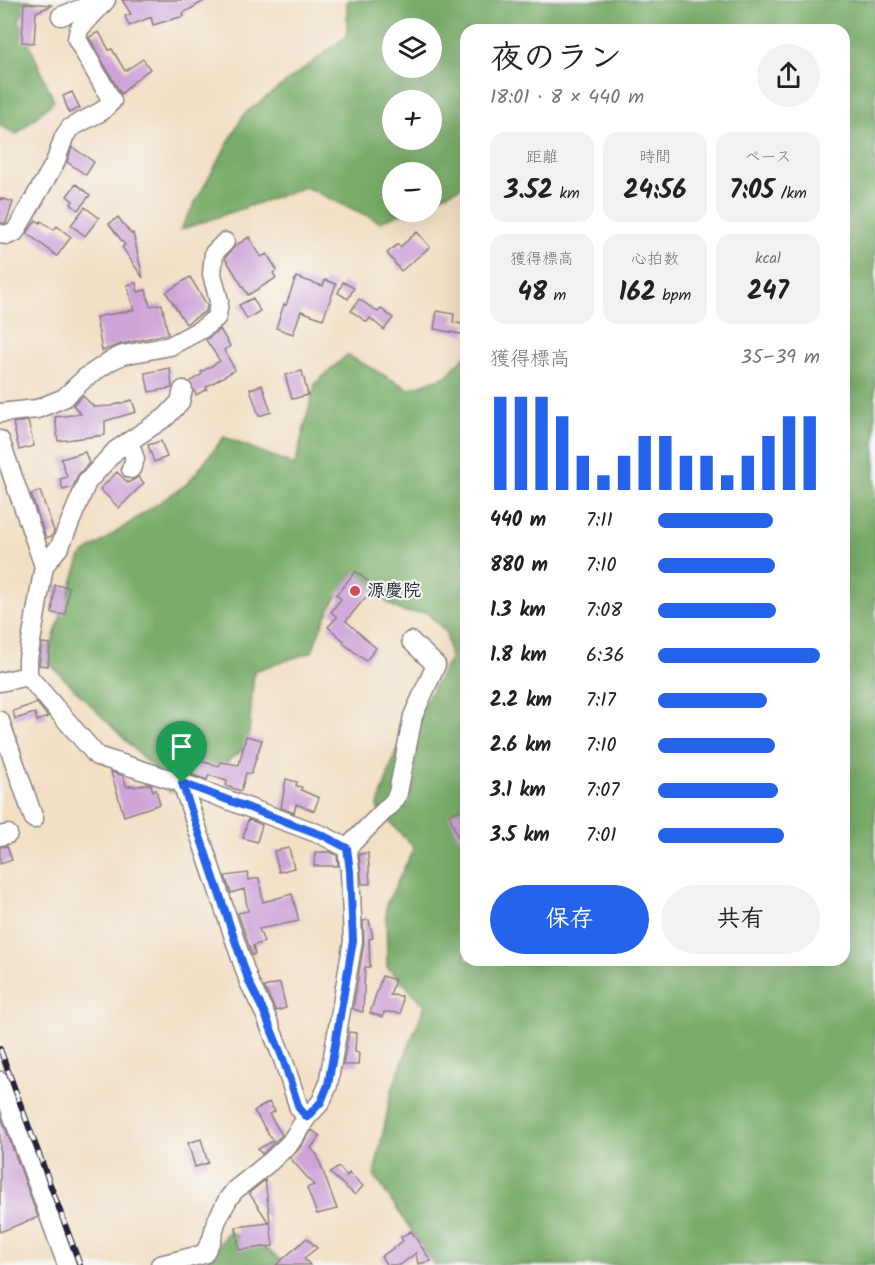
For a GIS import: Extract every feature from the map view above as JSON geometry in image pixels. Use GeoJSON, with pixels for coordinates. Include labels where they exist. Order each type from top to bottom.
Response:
{"type":"FeatureCollection","features":[{"type":"Feature","properties":{"kind":"street"},"geometry":{"type":"LineString","coordinates":[[61,16],[83,8],[94,0]]}},
{"type":"Feature","properties":{"kind":"street"},"geometry":{"type":"LineString","coordinates":[[0,234],[8,235],[15,232],[55,163],[64,137],[70,128],[102,111],[112,101],[77,39],[80,29],[106,0]]}},
{"type":"Feature","properties":{"kind":"street"},"geometry":{"type":"LineString","coordinates":[[0,413],[37,409],[53,404],[64,399],[85,378],[123,355],[170,346],[202,329],[217,317],[219,301],[212,274],[214,253],[225,242]]}},
{"type":"Feature","properties":{"kind":"street"},"geometry":{"type":"LineString","coordinates":[[183,390],[180,402],[166,417],[116,450],[87,482],[60,546],[44,566],[28,659],[28,676],[97,756],[182,783],[322,835],[347,848]]}},
{"type":"Feature","properties":{"kind":"street"},"geometry":{"type":"LineString","coordinates":[[0,440],[44,566]]}},
{"type":"Feature","properties":{"kind":"street"},"geometry":{"type":"LineString","coordinates":[[129,441],[135,459],[131,469]]}},
{"type":"Feature","properties":{"kind":"street"},"geometry":{"type":"LineString","coordinates":[[347,848],[394,801],[398,793],[414,717],[436,665],[411,641]]}},
{"type":"Feature","properties":{"kind":"street"},"geometry":{"type":"LineString","coordinates":[[0,682],[28,676]]}},
{"type":"Feature","properties":{"kind":"street"},"geometry":{"type":"LineString","coordinates":[[0,721],[34,819]]}},
{"type":"Feature","properties":{"kind":"street"},"geometry":{"type":"LineString","coordinates":[[182,783],[249,982],[283,1059],[299,1108],[307,1117]]}},
{"type":"Feature","properties":{"kind":"street"},"geometry":{"type":"LineString","coordinates":[[160,1265],[204,1254],[228,1199],[235,1190],[290,1143],[307,1117],[321,1102],[328,1085],[353,941],[347,848]]}},
{"type":"Feature","properties":{"kind":"street"},"geometry":{"type":"LineString","coordinates":[[0,1081],[67,1265]]}},
{"type":"Feature","properties":{"kind":"green space"},"geometry":{"type":"Polygon","coordinates":[[[0,0],[30,0],[19,20],[54,101],[17,134],[0,126],[0,0]]]}},
{"type":"Feature","properties":{"kind":"green space"},"geometry":{"type":"Polygon","coordinates":[[[347,0],[875,0],[875,1265],[434,1265],[374,1175],[392,1089],[425,1005],[387,967],[386,905],[414,848],[377,808],[395,754],[450,659],[446,632],[426,612],[408,612],[395,608],[355,572],[329,609],[312,652],[254,671],[248,746],[189,790],[169,792],[152,767],[46,660],[81,556],[188,483],[224,437],[295,465],[315,384],[347,355],[409,389],[446,376],[460,361],[460,966],[850,966],[850,24],[460,24],[460,188],[442,196],[442,162],[382,162],[382,221],[380,222],[305,187],[180,230],[244,114],[347,36],[347,0]]]}},
{"type":"Feature","properties":{"kind":"green space"},"geometry":{"type":"Polygon","coordinates":[[[228,1231],[268,1250],[286,1265],[206,1265],[228,1231]]]}},
{"type":"Feature","properties":{"kind":"building"},"geometry":{"type":"Polygon","coordinates":[[[122,0],[206,0],[183,13],[184,16],[153,25],[151,17],[129,26],[125,16],[131,14],[122,0]]]}},
{"type":"Feature","properties":{"kind":"building"},"geometry":{"type":"Polygon","coordinates":[[[24,3],[53,5],[36,12],[34,43],[22,42],[24,3]]]}},
{"type":"Feature","properties":{"kind":"building"},"geometry":{"type":"Polygon","coordinates":[[[99,32],[125,71],[143,59],[150,69],[121,94],[89,37],[99,32]]]}},
{"type":"Feature","properties":{"kind":"building"},"geometry":{"type":"Polygon","coordinates":[[[72,92],[80,108],[69,113],[63,96],[72,92]]]}},
{"type":"Feature","properties":{"kind":"building"},"geometry":{"type":"Polygon","coordinates":[[[72,147],[94,162],[86,175],[67,162],[72,147]]]}},
{"type":"Feature","properties":{"kind":"building"},"geometry":{"type":"Polygon","coordinates":[[[76,184],[90,195],[78,210],[67,196],[76,184]]]}},
{"type":"Feature","properties":{"kind":"building"},"geometry":{"type":"Polygon","coordinates":[[[0,198],[13,202],[6,223],[0,223],[0,198]]]}},
{"type":"Feature","properties":{"kind":"building"},"geometry":{"type":"Polygon","coordinates":[[[85,207],[99,218],[85,236],[71,225],[85,207]]]}},
{"type":"Feature","properties":{"kind":"building"},"geometry":{"type":"Polygon","coordinates":[[[118,217],[131,234],[133,233],[143,278],[122,247],[125,245],[109,224],[118,217]]]}},
{"type":"Feature","properties":{"kind":"building"},"geometry":{"type":"Polygon","coordinates":[[[36,220],[54,230],[57,226],[71,237],[57,256],[27,233],[36,220]]]}},
{"type":"Feature","properties":{"kind":"building"},"geometry":{"type":"Polygon","coordinates":[[[417,232],[430,247],[401,271],[387,253],[398,244],[400,247],[417,232]]]}},
{"type":"Feature","properties":{"kind":"building"},"geometry":{"type":"Polygon","coordinates":[[[249,237],[261,257],[267,254],[277,270],[273,273],[276,278],[248,295],[225,258],[235,246],[249,237]]]}},
{"type":"Feature","properties":{"kind":"building"},"geometry":{"type":"Polygon","coordinates":[[[190,277],[207,305],[206,311],[186,324],[166,292],[190,277]]]}},
{"type":"Feature","properties":{"kind":"building"},"geometry":{"type":"Polygon","coordinates":[[[296,277],[323,286],[325,280],[336,284],[323,319],[301,311],[293,334],[276,328],[296,277]]]}},
{"type":"Feature","properties":{"kind":"building"},"geometry":{"type":"Polygon","coordinates":[[[343,282],[354,288],[348,299],[338,293],[343,282]]]}},
{"type":"Feature","properties":{"kind":"building"},"geometry":{"type":"Polygon","coordinates":[[[136,283],[138,292],[146,290],[150,306],[162,304],[168,334],[121,344],[102,351],[96,317],[134,310],[127,285],[136,283]]]}},
{"type":"Feature","properties":{"kind":"building"},"geometry":{"type":"Polygon","coordinates":[[[253,298],[260,311],[247,319],[239,305],[253,298]]]}},
{"type":"Feature","properties":{"kind":"building"},"geometry":{"type":"Polygon","coordinates":[[[359,299],[378,312],[381,309],[393,318],[384,330],[370,318],[367,322],[351,311],[359,299]]]}},
{"type":"Feature","properties":{"kind":"building"},"geometry":{"type":"Polygon","coordinates":[[[437,311],[454,314],[453,322],[460,324],[460,334],[434,329],[437,311]]]}},
{"type":"Feature","properties":{"kind":"building"},"geometry":{"type":"Polygon","coordinates":[[[220,329],[230,346],[224,350],[235,370],[196,395],[190,382],[202,374],[201,372],[220,361],[206,340],[220,329]]]}},
{"type":"Feature","properties":{"kind":"building"},"geometry":{"type":"Polygon","coordinates":[[[170,368],[172,388],[149,392],[145,373],[170,368]]]}},
{"type":"Feature","properties":{"kind":"building"},"geometry":{"type":"Polygon","coordinates":[[[302,371],[308,395],[292,399],[285,375],[302,371]]]}},
{"type":"Feature","properties":{"kind":"building"},"geometry":{"type":"Polygon","coordinates":[[[262,385],[271,412],[259,416],[250,389],[262,385]]]}},
{"type":"Feature","properties":{"kind":"building"},"geometry":{"type":"Polygon","coordinates":[[[83,396],[94,407],[111,406],[132,400],[136,412],[105,421],[105,435],[58,441],[55,417],[81,414],[73,405],[83,396]]]}},
{"type":"Feature","properties":{"kind":"building"},"geometry":{"type":"Polygon","coordinates":[[[28,421],[34,446],[19,450],[13,423],[28,421]]]}},
{"type":"Feature","properties":{"kind":"building"},"geometry":{"type":"Polygon","coordinates":[[[161,441],[167,457],[154,462],[148,445],[161,441]]]}},
{"type":"Feature","properties":{"kind":"building"},"geometry":{"type":"Polygon","coordinates":[[[85,452],[89,463],[78,475],[73,487],[63,490],[60,479],[67,477],[61,459],[85,452]]]}},
{"type":"Feature","properties":{"kind":"building"},"geometry":{"type":"Polygon","coordinates":[[[117,472],[128,483],[138,477],[144,483],[119,508],[100,489],[117,472]]]}},
{"type":"Feature","properties":{"kind":"building"},"geometry":{"type":"Polygon","coordinates":[[[40,491],[54,531],[52,536],[46,538],[31,494],[40,491]]]}},
{"type":"Feature","properties":{"kind":"building"},"geometry":{"type":"Polygon","coordinates":[[[356,571],[374,587],[346,621],[376,648],[366,661],[343,643],[344,641],[328,627],[337,617],[331,612],[341,599],[336,595],[356,571]]]}},
{"type":"Feature","properties":{"kind":"building"},"geometry":{"type":"Polygon","coordinates":[[[55,585],[69,587],[65,615],[52,613],[55,585]]]}},
{"type":"Feature","properties":{"kind":"building"},"geometry":{"type":"Polygon","coordinates":[[[42,643],[50,644],[48,666],[39,665],[42,643]]]}},
{"type":"Feature","properties":{"kind":"building"},"geometry":{"type":"Polygon","coordinates":[[[37,703],[48,717],[37,721],[35,713],[15,719],[13,711],[37,703]]]}},
{"type":"Feature","properties":{"kind":"building"},"geometry":{"type":"Polygon","coordinates":[[[246,736],[262,740],[251,774],[246,773],[241,791],[226,786],[227,781],[209,775],[207,780],[192,775],[196,760],[219,766],[221,762],[239,765],[246,736]]]}},
{"type":"Feature","properties":{"kind":"building"},"geometry":{"type":"Polygon","coordinates":[[[111,772],[123,776],[127,787],[151,785],[153,791],[156,790],[160,804],[124,816],[111,772]]]}},
{"type":"Feature","properties":{"kind":"building"},"geometry":{"type":"Polygon","coordinates":[[[286,779],[297,782],[296,786],[302,787],[301,790],[319,798],[314,811],[296,804],[294,813],[281,808],[286,779]]]}},
{"type":"Feature","properties":{"kind":"building"},"geometry":{"type":"Polygon","coordinates":[[[460,810],[460,837],[458,838],[449,814],[460,810]]]}},
{"type":"Feature","properties":{"kind":"building"},"geometry":{"type":"Polygon","coordinates":[[[248,819],[262,825],[257,842],[243,838],[248,819]]]}},
{"type":"Feature","properties":{"kind":"building"},"geometry":{"type":"Polygon","coordinates":[[[7,846],[12,860],[0,864],[0,847],[7,846]]]}},
{"type":"Feature","properties":{"kind":"building"},"geometry":{"type":"Polygon","coordinates":[[[289,848],[294,868],[279,872],[274,851],[289,848]]]}},
{"type":"Feature","properties":{"kind":"building"},"geometry":{"type":"Polygon","coordinates":[[[315,852],[330,852],[337,855],[338,866],[314,866],[315,852]]]}},
{"type":"Feature","properties":{"kind":"building"},"geometry":{"type":"Polygon","coordinates":[[[368,853],[370,884],[362,884],[359,854],[368,853]]]}},
{"type":"Feature","properties":{"kind":"building"},"geometry":{"type":"Polygon","coordinates":[[[248,873],[249,880],[259,878],[263,902],[292,894],[299,921],[259,929],[264,942],[253,946],[255,954],[252,955],[238,913],[248,911],[244,889],[231,893],[225,876],[248,873]]]}},
{"type":"Feature","properties":{"kind":"building"},"geometry":{"type":"Polygon","coordinates":[[[369,920],[373,938],[369,939],[370,967],[365,967],[363,1012],[353,1009],[364,943],[363,921],[369,920]]]}},
{"type":"Feature","properties":{"kind":"building"},"geometry":{"type":"Polygon","coordinates":[[[382,976],[395,980],[390,995],[402,996],[401,1013],[384,1012],[383,1017],[370,1013],[382,976]]]}},
{"type":"Feature","properties":{"kind":"building"},"geometry":{"type":"Polygon","coordinates":[[[280,983],[286,1008],[276,1011],[264,987],[280,983]]]}},
{"type":"Feature","properties":{"kind":"building"},"geometry":{"type":"Polygon","coordinates":[[[349,1032],[356,1033],[355,1052],[359,1053],[358,1065],[343,1065],[349,1032]]]}},
{"type":"Feature","properties":{"kind":"building"},"geometry":{"type":"Polygon","coordinates":[[[269,1102],[275,1111],[269,1114],[282,1135],[262,1154],[258,1149],[273,1141],[254,1111],[269,1102]]]}},
{"type":"Feature","properties":{"kind":"building"},"geometry":{"type":"Polygon","coordinates":[[[0,1114],[38,1217],[0,1232],[0,1114]]]}},
{"type":"Feature","properties":{"kind":"building"},"geometry":{"type":"Polygon","coordinates":[[[312,1130],[320,1136],[311,1148],[317,1155],[337,1209],[317,1214],[307,1188],[314,1185],[290,1158],[312,1130]]]}},
{"type":"Feature","properties":{"kind":"building"},"geometry":{"type":"Polygon","coordinates":[[[201,1139],[208,1163],[195,1167],[188,1143],[201,1139]]]}},
{"type":"Feature","properties":{"kind":"building"},"geometry":{"type":"Polygon","coordinates":[[[339,1167],[347,1176],[349,1173],[363,1186],[355,1195],[330,1173],[339,1167]]]}},
{"type":"Feature","properties":{"kind":"building"},"geometry":{"type":"Polygon","coordinates":[[[265,1180],[273,1246],[239,1250],[236,1227],[269,1223],[249,1193],[265,1180]]]}},
{"type":"Feature","properties":{"kind":"building"},"geometry":{"type":"Polygon","coordinates":[[[411,1231],[431,1261],[418,1264],[416,1253],[400,1265],[387,1265],[381,1257],[403,1241],[401,1237],[411,1231]]]}},
{"type":"Feature","properties":{"kind":"building"},"geometry":{"type":"Polygon","coordinates":[[[307,1238],[317,1248],[304,1258],[310,1265],[276,1265],[307,1238]]]}},
{"type":"Feature","properties":{"kind":"railway"},"geometry":{"type":"LineString","coordinates":[[0,1049],[80,1265]]}},
{"type":"Feature","properties":{"kind":"place","name":"源慶院"},"geometry":{"type":"Point","coordinates":[355,591]}},
{"type":"Feature","properties":{"kind":"route"},"geometry":{"type":"LineString","coordinates":[[182,783],[322,835],[347,848],[353,941],[328,1085],[321,1102],[307,1117],[299,1108],[283,1059],[249,982],[182,783]]}}]}
